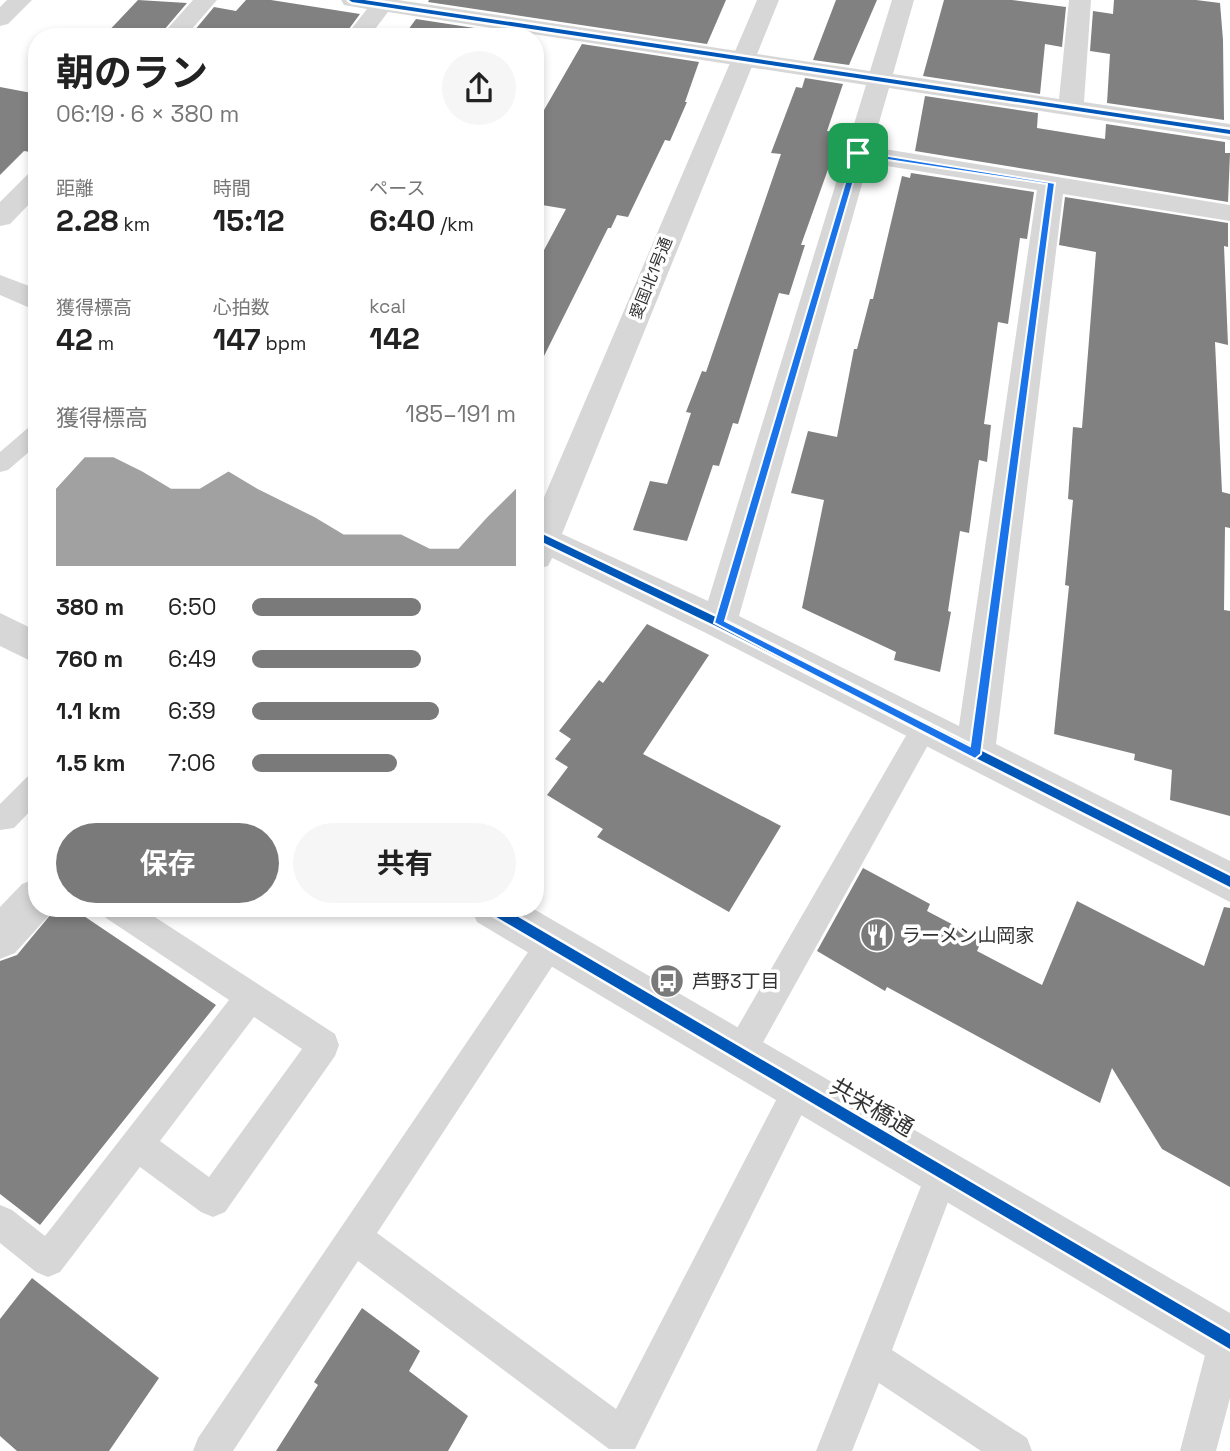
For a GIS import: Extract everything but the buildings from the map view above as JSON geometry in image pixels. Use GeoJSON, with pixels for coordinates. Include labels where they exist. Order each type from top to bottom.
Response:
{"type":"FeatureCollection","features":[{"type":"Feature","properties":{"kind":"street"},"geometry":{"type":"LineString","coordinates":[[0,19],[21,0]]}},
{"type":"Feature","properties":{"kind":"street"},"geometry":{"type":"LineString","coordinates":[[180,28],[206,0]]}},
{"type":"Feature","properties":{"kind":"street"},"geometry":{"type":"LineString","coordinates":[[352,0],[384,2],[536,28]]}},
{"type":"Feature","properties":{"kind":"street","name":"愛国北1号通"},"geometry":{"type":"LineString","coordinates":[[544,529],[768,0]]}},
{"type":"Feature","properties":{"kind":"street"},"geometry":{"type":"LineString","coordinates":[[719,623],[903,0]]}},
{"type":"Feature","properties":{"kind":"street"},"geometry":{"type":"LineString","coordinates":[[1071,106],[1080,0]]}},
{"type":"Feature","properties":{"kind":"street"},"geometry":{"type":"LineString","coordinates":[[364,28],[384,2]]}},
{"type":"Feature","properties":{"kind":"street"},"geometry":{"type":"LineString","coordinates":[[548,30],[1071,106],[1230,132]]}},
{"type":"Feature","properties":{"kind":"street"},"geometry":{"type":"LineString","coordinates":[[858,153],[1230,213]]}},
{"type":"Feature","properties":{"kind":"street"},"geometry":{"type":"LineString","coordinates":[[975,754],[1051,183]]}},
{"type":"Feature","properties":{"kind":"street"},"geometry":{"type":"LineString","coordinates":[[0,219],[28,189]]}},
{"type":"Feature","properties":{"kind":"street"},"geometry":{"type":"LineString","coordinates":[[0,284],[28,297]]}},
{"type":"Feature","properties":{"kind":"street"},"geometry":{"type":"LineString","coordinates":[[544,546],[719,623],[1230,882]]}},
{"type":"Feature","properties":{"kind":"street"},"geometry":{"type":"LineString","coordinates":[[0,938],[28,908]]}},
{"type":"Feature","properties":{"kind":"street","name":"共栄橋通"},"geometry":{"type":"LineString","coordinates":[[507,917],[1228,1341]]}},
{"type":"Feature","properties":{"kind":"lane"},"geometry":{"type":"LineString","coordinates":[[0,464],[28,441]]}},
{"type":"Feature","properties":{"kind":"lane"},"geometry":{"type":"LineString","coordinates":[[740,1053],[924,728]]}},
{"type":"Feature","properties":{"kind":"lane"},"geometry":{"type":"LineString","coordinates":[[0,817],[4,819],[28,794]]}},
{"type":"Feature","properties":{"kind":"lane"},"geometry":{"type":"LineString","coordinates":[[130,917],[324,1045],[213,1200],[137,1144]]}},
{"type":"Feature","properties":{"kind":"lane"},"geometry":{"type":"LineString","coordinates":[[211,1451],[551,943]]}},
{"type":"Feature","properties":{"kind":"lane"},"geometry":{"type":"LineString","coordinates":[[0,1222],[48,1260],[251,997]]}},
{"type":"Feature","properties":{"kind":"lane"},"geometry":{"type":"LineString","coordinates":[[354,1237],[622,1436],[799,1088]]}},
{"type":"Feature","properties":{"kind":"lane"},"geometry":{"type":"LineString","coordinates":[[834,1451],[943,1173]]}},
{"type":"Feature","properties":{"kind":"lane"},"geometry":{"type":"LineString","coordinates":[[1198,1451],[1228,1341]]}},
{"type":"Feature","properties":{"kind":"lane"},"geometry":{"type":"LineString","coordinates":[[871,1357],[1014,1451]]}},
{"type":"Feature","properties":{"kind":"cycle path"},"geometry":{"type":"LineString","coordinates":[[352,0],[538,28]]}},
{"type":"Feature","properties":{"kind":"cycle path"},"geometry":{"type":"LineString","coordinates":[[544,29],[1230,132]]}},
{"type":"Feature","properties":{"kind":"cycle path"},"geometry":{"type":"LineString","coordinates":[[544,539],[719,623],[1230,882]]}},
{"type":"Feature","properties":{"kind":"cycle path"},"geometry":{"type":"LineString","coordinates":[[507,917],[1230,1342]]}},
{"type":"Feature","properties":{"kind":"place","name":"ラーメン山岡家"},"geometry":{"type":"Point","coordinates":[877,935]}},
{"type":"Feature","properties":{"kind":"place","name":"芦野3丁目"},"geometry":{"type":"Point","coordinates":[667,981]}},
{"type":"Feature","properties":{"kind":"route"},"geometry":{"type":"LineString","coordinates":[[858,153],[1051,183],[975,754],[719,623],[858,153]]}}]}
